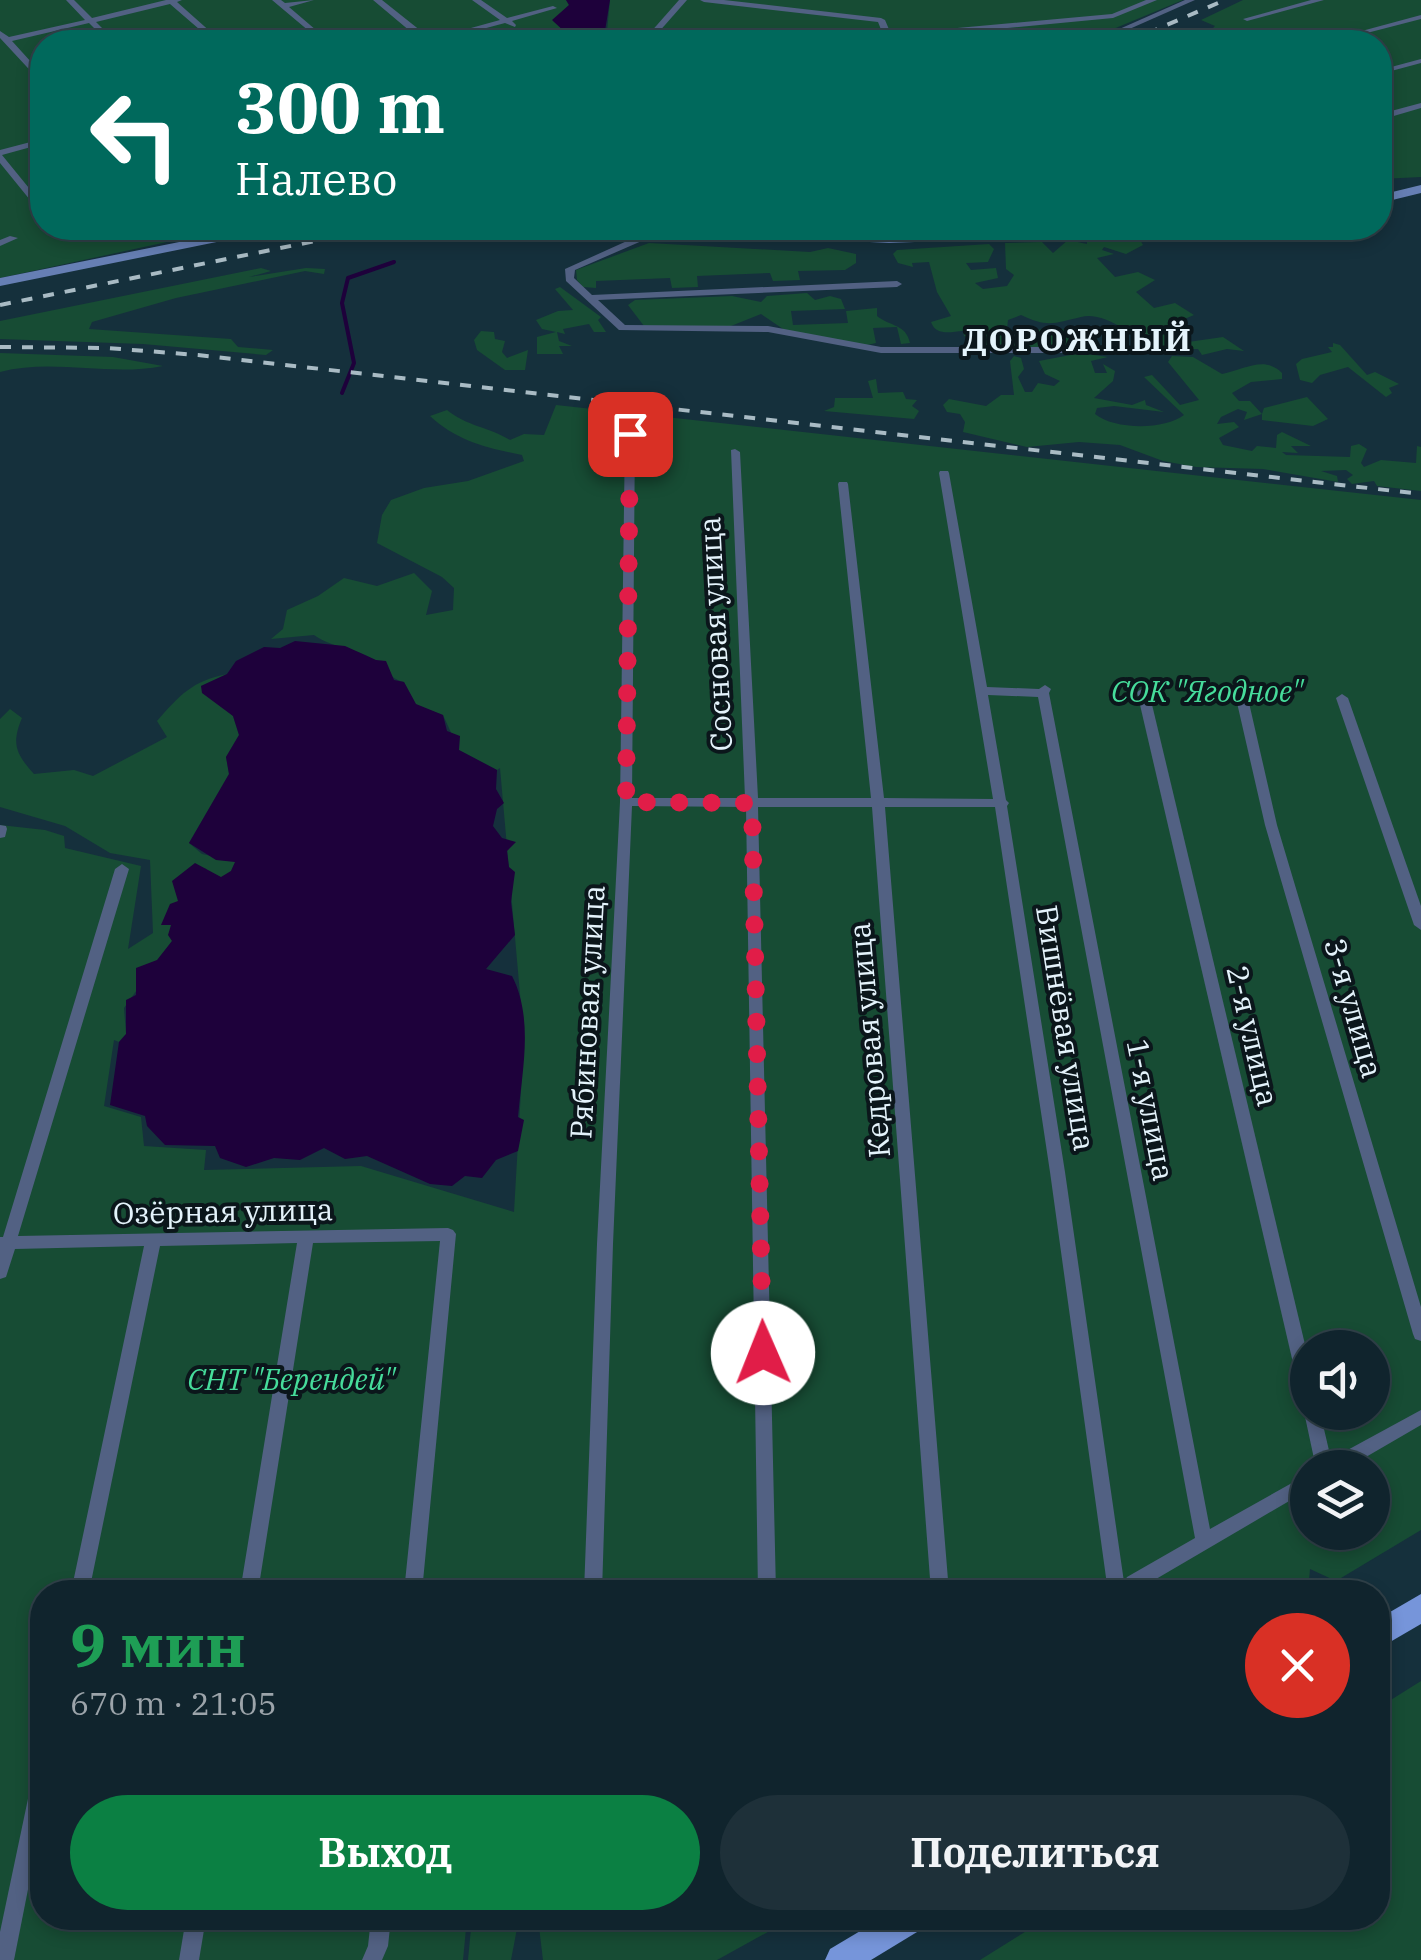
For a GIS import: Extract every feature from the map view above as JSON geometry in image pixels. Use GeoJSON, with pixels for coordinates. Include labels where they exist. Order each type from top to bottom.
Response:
{"type":"FeatureCollection","features":[{"type":"Feature","properties":{"kind":"main road"},"geometry":{"type":"LineString","coordinates":[[1390,1627],[1421,1608]]}},
{"type":"Feature","properties":{"kind":"main road"},"geometry":{"type":"LineString","coordinates":[[842,1960],[891,1930]]}},
{"type":"Feature","properties":{"kind":"street"},"geometry":{"type":"LineString","coordinates":[[70,0],[99,30]]}},
{"type":"Feature","properties":{"kind":"street"},"geometry":{"type":"LineString","coordinates":[[280,3],[310,0]]}},
{"type":"Feature","properties":{"kind":"street"},"geometry":{"type":"LineString","coordinates":[[376,0],[414,30]]}},
{"type":"Feature","properties":{"kind":"street"},"geometry":{"type":"LineString","coordinates":[[476,0],[518,28]]}},
{"type":"Feature","properties":{"kind":"street"},"geometry":{"type":"LineString","coordinates":[[657,30],[683,0]]}},
{"type":"Feature","properties":{"kind":"street"},"geometry":{"type":"LineString","coordinates":[[704,0],[881,20],[885,30]]}},
{"type":"Feature","properties":{"kind":"street"},"geometry":{"type":"LineString","coordinates":[[982,30],[1113,16],[1154,0],[1164,12]]}},
{"type":"Feature","properties":{"kind":"street"},"geometry":{"type":"LineString","coordinates":[[1122,30],[1191,0]]}},
{"type":"Feature","properties":{"kind":"street"},"geometry":{"type":"LineString","coordinates":[[1247,19],[1320,0]]}},
{"type":"Feature","properties":{"kind":"street"},"geometry":{"type":"LineString","coordinates":[[41,30],[173,1],[205,30]]}},
{"type":"Feature","properties":{"kind":"street"},"geometry":{"type":"LineString","coordinates":[[280,3],[312,30]]}},
{"type":"Feature","properties":{"kind":"street"},"geometry":{"type":"LineString","coordinates":[[476,30],[553,8]]}},
{"type":"Feature","properties":{"kind":"street"},"geometry":{"type":"LineString","coordinates":[[1374,30],[1421,18]]}},
{"type":"Feature","properties":{"kind":"street"},"geometry":{"type":"LineString","coordinates":[[4,37],[30,32]]}},
{"type":"Feature","properties":{"kind":"street"},"geometry":{"type":"LineString","coordinates":[[4,37],[30,65]]}},
{"type":"Feature","properties":{"kind":"street"},"geometry":{"type":"LineString","coordinates":[[1392,68],[1421,60]]}},
{"type":"Feature","properties":{"kind":"street"},"geometry":{"type":"LineString","coordinates":[[1392,113],[1421,105]]}},
{"type":"Feature","properties":{"kind":"street"},"geometry":{"type":"LineString","coordinates":[[30,146],[0,155],[30,193]]}},
{"type":"Feature","properties":{"kind":"street"},"geometry":{"type":"LineString","coordinates":[[1392,196],[1421,190]]}},
{"type":"Feature","properties":{"kind":"street"},"geometry":{"type":"LineString","coordinates":[[0,243],[13,238]]}},
{"type":"Feature","properties":{"kind":"street"},"geometry":{"type":"LineString","coordinates":[[0,282],[207,240]]}},
{"type":"Feature","properties":{"kind":"street"},"geometry":{"type":"LineString","coordinates":[[637,240],[570,269],[569,279],[622,328],[768,330],[881,350],[1104,350]]}},
{"type":"Feature","properties":{"kind":"street"},"geometry":{"type":"LineString","coordinates":[[590,298],[897,284]]}},
{"type":"Feature","properties":{"kind":"street","name":"Рябиновая улица"},"geometry":{"type":"LineString","coordinates":[[594,1580],[626,802],[630,434]]}},
{"type":"Feature","properties":{"kind":"street","name":"Сосновая улица"},"geometry":{"type":"LineString","coordinates":[[735,452],[752,803],[767,1580]]}},
{"type":"Feature","properties":{"kind":"street","name":"Вишнёвая улица"},"geometry":{"type":"LineString","coordinates":[[944,473],[1004,803],[1115,1580]]}},
{"type":"Feature","properties":{"kind":"street","name":"Кедровая улица"},"geometry":{"type":"LineString","coordinates":[[844,484],[878,804],[939,1580]]}},
{"type":"Feature","properties":{"kind":"street","name":"1-я улица"},"geometry":{"type":"LineString","coordinates":[[984,691],[1044,691],[1204,1541]]}},
{"type":"Feature","properties":{"kind":"street","name":"2-я улица"},"geometry":{"type":"LineString","coordinates":[[1143,692],[1293,1330]]}},
{"type":"Feature","properties":{"kind":"street","name":"3-я улица"},"geometry":{"type":"LineString","coordinates":[[1241,694],[1271,825],[1421,1334]]}},
{"type":"Feature","properties":{"kind":"street"},"geometry":{"type":"LineString","coordinates":[[1342,698],[1421,926]]}},
{"type":"Feature","properties":{"kind":"street"},"geometry":{"type":"LineString","coordinates":[[626,802],[1004,803]]}},
{"type":"Feature","properties":{"kind":"street"},"geometry":{"type":"LineString","coordinates":[[0,1272],[4,1243],[122,869]]}},
{"type":"Feature","properties":{"kind":"street","name":"Озёрная улица"},"geometry":{"type":"LineString","coordinates":[[4,1243],[448,1234],[414,1580]]}},
{"type":"Feature","properties":{"kind":"street"},"geometry":{"type":"LineString","coordinates":[[251,1580],[306,1237]]}},
{"type":"Feature","properties":{"kind":"street"},"geometry":{"type":"LineString","coordinates":[[83,1580],[153,1242]]}},
{"type":"Feature","properties":{"kind":"street"},"geometry":{"type":"LineString","coordinates":[[1360,1450],[1421,1416]]}},
{"type":"Feature","properties":{"kind":"street"},"geometry":{"type":"LineString","coordinates":[[1139,1580],[1290,1491]]}},
{"type":"Feature","properties":{"kind":"street"},"geometry":{"type":"LineString","coordinates":[[4,1960],[30,1833]]}},
{"type":"Feature","properties":{"kind":"street"},"geometry":{"type":"LineString","coordinates":[[189,1960],[194,1930]]}},
{"type":"Feature","properties":{"kind":"street"},"geometry":{"type":"LineString","coordinates":[[372,1960],[380,1930]]}},
{"type":"Feature","properties":{"kind":"green space"},"geometry":{"type":"Polygon","coordinates":[[[0,0],[566,0],[569,5],[553,21],[564,30],[30,30],[30,240],[176,240],[0,278],[0,0]]]}},
{"type":"Feature","properties":{"kind":"green space"},"geometry":{"type":"Polygon","coordinates":[[[610,0],[1183,0],[1111,30],[607,30],[610,0]]]}},
{"type":"Feature","properties":{"kind":"green space"},"geometry":{"type":"Polygon","coordinates":[[[1243,0],[1421,0],[1421,177],[1392,178],[1392,30],[1214,30],[1215,26],[1201,20],[1243,0]]]}},
{"type":"Feature","properties":{"kind":"green space"},"geometry":{"type":"Polygon","coordinates":[[[1068,240],[1087,244],[1087,240],[1140,240],[1143,245],[1126,254],[1104,247],[1102,250],[1114,254],[1097,258],[1115,277],[1138,272],[1155,280],[1136,292],[1154,308],[1175,303],[1194,315],[1170,325],[1188,342],[1223,337],[1244,351],[1227,349],[1202,355],[1198,349],[1151,350],[1128,332],[1100,318],[1045,323],[1021,315],[1008,320],[1007,329],[1019,348],[993,349],[964,336],[963,331],[936,329],[931,322],[951,316],[937,292],[929,262],[912,263],[913,267],[898,263],[893,254],[897,250],[989,244],[994,249],[988,262],[966,263],[971,270],[996,268],[998,278],[975,283],[983,289],[1007,286],[1014,275],[1006,269],[1005,243],[1042,242],[1053,253],[1068,240]]]}},
{"type":"Feature","properties":{"kind":"green space"},"geometry":{"type":"Polygon","coordinates":[[[649,243],[810,252],[828,248],[856,254],[856,263],[845,270],[798,271],[800,280],[773,281],[770,273],[697,276],[698,287],[672,288],[670,278],[596,281],[596,288],[583,287],[577,280],[576,270],[649,243]]]}},
{"type":"Feature","properties":{"kind":"green space"},"geometry":{"type":"Polygon","coordinates":[[[261,268],[271,271],[249,277],[306,268],[325,269],[324,274],[305,271],[176,298],[92,322],[89,329],[231,339],[238,347],[273,350],[266,355],[143,344],[0,339],[0,321],[261,268]]]}},
{"type":"Feature","properties":{"kind":"green space"},"geometry":{"type":"Polygon","coordinates":[[[560,287],[601,317],[598,320],[606,332],[594,332],[589,324],[563,329],[565,334],[557,332],[559,341],[572,346],[559,346],[563,354],[537,354],[537,337],[556,332],[542,329],[536,320],[573,310],[555,289],[560,287]]]}},
{"type":"Feature","properties":{"kind":"green space"},"geometry":{"type":"Polygon","coordinates":[[[807,293],[815,300],[830,296],[841,299],[845,309],[791,311],[793,325],[848,323],[846,311],[877,308],[877,316],[901,329],[910,343],[901,344],[897,327],[873,328],[876,343],[863,346],[789,333],[761,314],[726,328],[644,326],[628,305],[635,300],[732,296],[761,302],[767,296],[807,293]]]}},
{"type":"Feature","properties":{"kind":"green space"},"geometry":{"type":"Polygon","coordinates":[[[1052,328],[1079,331],[1083,336],[1074,347],[1023,347],[1019,332],[1052,328]]]}},
{"type":"Feature","properties":{"kind":"green space"},"geometry":{"type":"Polygon","coordinates":[[[481,331],[494,332],[495,339],[505,341],[502,352],[507,358],[528,350],[525,370],[505,370],[477,350],[474,340],[481,331]]]}},
{"type":"Feature","properties":{"kind":"green space"},"geometry":{"type":"Polygon","coordinates":[[[1333,343],[1340,345],[1367,375],[1375,372],[1399,384],[1389,388],[1392,393],[1386,397],[1348,367],[1320,375],[1312,383],[1300,380],[1296,364],[1332,352],[1328,347],[1333,347],[1333,343]]]}},
{"type":"Feature","properties":{"kind":"green space"},"geometry":{"type":"Polygon","coordinates":[[[0,353],[113,357],[163,366],[122,370],[41,367],[0,372],[0,353]]]}},
{"type":"Feature","properties":{"kind":"green space"},"geometry":{"type":"Polygon","coordinates":[[[1081,353],[1108,357],[1091,361],[1095,373],[1107,373],[1103,364],[1115,371],[1113,381],[1094,398],[1132,405],[1145,400],[1146,405],[1164,412],[1114,406],[1097,408],[1095,414],[1126,425],[1165,423],[1184,415],[1144,377],[1152,375],[1180,405],[1199,400],[1168,362],[1172,356],[1193,357],[1222,374],[1268,365],[1282,373],[1282,379],[1251,382],[1232,393],[1239,401],[1250,401],[1262,414],[1244,420],[1247,412],[1238,409],[1221,417],[1217,424],[1234,422],[1239,427],[1219,438],[1223,445],[1252,451],[1257,446],[1276,448],[1277,435],[1282,432],[1311,446],[1291,446],[1298,453],[1282,452],[1286,455],[1350,457],[1351,446],[1359,444],[1367,449],[1361,463],[1364,467],[1381,460],[1416,463],[1417,446],[1421,447],[1421,491],[1377,486],[1374,481],[1352,484],[1347,479],[1353,475],[1346,470],[1321,471],[1337,476],[1338,482],[1263,469],[1196,467],[1163,461],[1120,445],[1079,442],[1027,447],[963,432],[965,422],[960,414],[947,412],[943,405],[949,399],[986,406],[1001,395],[1014,395],[1010,361],[1014,356],[1021,358],[1024,369],[1018,377],[1025,392],[1032,392],[1038,383],[1054,386],[1060,381],[1045,374],[1039,361],[1081,353]]]}},
{"type":"Feature","properties":{"kind":"green space"},"geometry":{"type":"Polygon","coordinates":[[[876,379],[878,393],[903,392],[906,399],[917,400],[912,406],[919,411],[914,419],[824,411],[834,407],[835,398],[873,398],[868,381],[876,379]]]}},
{"type":"Feature","properties":{"kind":"green space"},"geometry":{"type":"Polygon","coordinates":[[[1307,397],[1328,419],[1313,426],[1262,420],[1264,408],[1307,397]]]}},
{"type":"Feature","properties":{"kind":"green space"},"geometry":{"type":"Polygon","coordinates":[[[556,405],[1421,500],[1421,1530],[1390,1549],[1390,1450],[1290,1450],[1290,1550],[1388,1550],[1338,1580],[1310,1569],[1309,1580],[30,1580],[30,1930],[466,1930],[463,1960],[0,1960],[0,825],[45,830],[64,836],[65,848],[141,866],[128,949],[153,933],[150,860],[110,853],[65,826],[0,807],[0,719],[10,709],[22,718],[17,748],[34,774],[74,770],[93,776],[167,737],[157,721],[173,704],[196,685],[227,674],[201,686],[233,716],[239,735],[226,757],[229,774],[189,843],[202,854],[236,861],[221,878],[205,868],[162,925],[171,925],[172,941],[124,1008],[126,1034],[119,1042],[114,1040],[104,1106],[141,1117],[144,1146],[206,1150],[204,1170],[361,1166],[514,1212],[524,1039],[500,768],[497,770],[459,750],[443,715],[416,705],[404,682],[373,659],[314,635],[271,639],[283,629],[287,610],[344,578],[377,586],[414,573],[432,591],[426,615],[453,610],[454,588],[442,577],[377,543],[382,515],[391,500],[424,488],[468,481],[524,461],[522,455],[462,437],[430,416],[447,410],[510,440],[524,434],[544,435],[556,405]]]}},
{"type":"Feature","properties":{"kind":"green space"},"geometry":{"type":"Polygon","coordinates":[[[1421,1681],[1421,1960],[980,1960],[1028,1930],[1390,1930],[1390,1700],[1421,1681]]]}},
{"type":"Feature","properties":{"kind":"green space"},"geometry":{"type":"Polygon","coordinates":[[[471,1930],[517,1930],[511,1960],[468,1960],[471,1930]]]}},
{"type":"Feature","properties":{"kind":"green space"},"geometry":{"type":"Polygon","coordinates":[[[539,1930],[771,1930],[717,1960],[543,1960],[539,1930]]]}},
{"type":"Feature","properties":{"kind":"shaded area"},"geometry":{"type":"Polygon","coordinates":[[[566,0],[610,0],[605,30],[563,30],[552,20],[569,5],[566,0]]]}},
{"type":"Feature","properties":{"kind":"shaded area"},"geometry":{"type":"Polygon","coordinates":[[[295,641],[345,646],[386,661],[394,680],[404,682],[416,704],[443,715],[447,731],[460,736],[459,750],[497,770],[496,789],[504,803],[497,809],[493,826],[502,838],[516,842],[507,851],[509,867],[515,872],[511,902],[515,935],[486,969],[512,976],[519,993],[525,1045],[518,1117],[524,1120],[518,1151],[496,1160],[482,1178],[465,1176],[452,1186],[430,1184],[367,1156],[345,1159],[324,1148],[300,1160],[274,1158],[246,1167],[220,1158],[215,1146],[165,1145],[147,1126],[145,1116],[110,1105],[119,1042],[126,1034],[126,1000],[136,995],[136,968],[157,960],[172,941],[168,935],[171,925],[161,925],[170,904],[178,901],[172,881],[195,863],[221,877],[231,871],[235,862],[216,860],[189,843],[229,774],[226,757],[239,735],[233,716],[202,693],[201,686],[227,674],[236,661],[264,647],[280,648],[295,641]]]}},
{"type":"Feature","properties":{"kind":"waterway"},"geometry":{"type":"LineString","coordinates":[[342,393],[354,363],[342,303],[348,278],[394,262]]}},
{"type":"Feature","properties":{"kind":"railway"},"geometry":{"type":"LineString","coordinates":[[1155,30],[1225,0]]}},
{"type":"Feature","properties":{"kind":"railway"},"geometry":{"type":"LineString","coordinates":[[0,305],[320,240]]}},
{"type":"Feature","properties":{"kind":"railway"},"geometry":{"type":"LineString","coordinates":[[0,347],[107,348],[198,355],[1421,494]]}},
{"type":"Feature","properties":{"kind":"district","name":"ДОРОЖНЫЙ"},"geometry":{"type":"Point","coordinates":[1078,340]}},
{"type":"Feature","properties":{"kind":"route"},"geometry":{"type":"LineString","coordinates":[[630,434],[626,802],[752,803],[763,1353]]}},
{"type":"Feature","properties":{"kind":"park label","name":"СОК \"Ягодное\""},"geometry":{"type":"Point","coordinates":[1207,692]}},
{"type":"Feature","properties":{"kind":"park label","name":"СНТ \"Берендей\""},"geometry":{"type":"Point","coordinates":[291,1380]}}]}
